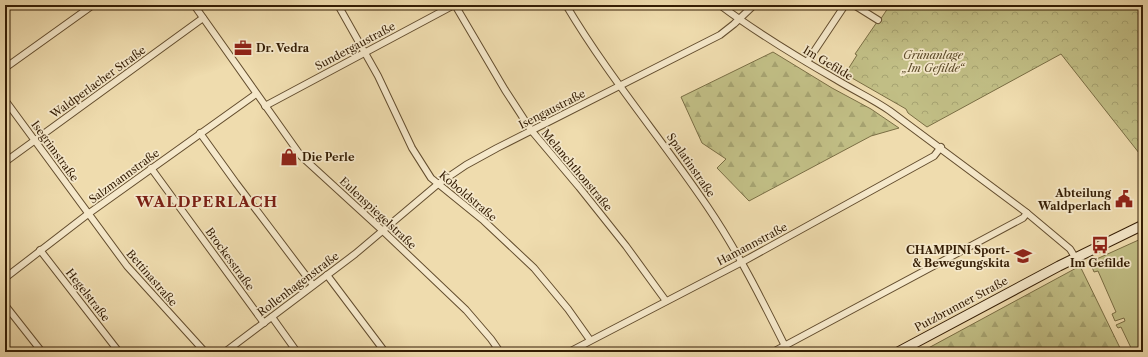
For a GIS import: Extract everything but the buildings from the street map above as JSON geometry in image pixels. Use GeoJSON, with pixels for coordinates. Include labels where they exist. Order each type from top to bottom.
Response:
{"type":"FeatureCollection","features":[{"type":"Feature","properties":{"kind":"main road","name":"Putzbrunner Straße"},"geometry":{"type":"LineString","coordinates":[[898,352],[1075,257],[1143,225]]}},
{"type":"Feature","properties":{"kind":"street"},"geometry":{"type":"LineString","coordinates":[[5,68],[93,5]]}},
{"type":"Feature","properties":{"kind":"street","name":"Eulenspiegelstraße"},"geometry":{"type":"LineString","coordinates":[[195,5],[256,94],[301,156],[466,310],[491,338],[500,352]]}},
{"type":"Feature","properties":{"kind":"street","name":"Koboldstraße"},"geometry":{"type":"LineString","coordinates":[[338,5],[378,76],[412,148],[431,178],[484,221],[534,268],[568,309],[590,340]]}},
{"type":"Feature","properties":{"kind":"street","name":"Sundergaustraße"},"geometry":{"type":"LineString","coordinates":[[265,106],[455,5]]}},
{"type":"Feature","properties":{"kind":"street","name":"Melanchthonstraße"},"geometry":{"type":"LineString","coordinates":[[455,5],[505,90],[531,130],[580,187],[666,301]]}},
{"type":"Feature","properties":{"kind":"street","name":"Spalatinstraße"},"geometry":{"type":"LineString","coordinates":[[566,5],[587,40],[691,182],[742,262],[785,346]]}},
{"type":"Feature","properties":{"kind":"street","name":"Im Gefilde"},"geometry":{"type":"LineString","coordinates":[[720,5],[740,20],[807,62],[878,103],[941,148],[1027,213],[1070,249],[1075,257]]}},
{"type":"Feature","properties":{"kind":"street","name":"Isengaustraße"},"geometry":{"type":"LineString","coordinates":[[383,231],[438,184],[466,165],[531,130],[720,35],[740,20],[754,5]]}},
{"type":"Feature","properties":{"kind":"street"},"geometry":{"type":"LineString","coordinates":[[807,62],[845,5]]}},
{"type":"Feature","properties":{"kind":"street"},"geometry":{"type":"LineString","coordinates":[[854,5],[878,20]]}},
{"type":"Feature","properties":{"kind":"street","name":"Waldperlacher Straße"},"geometry":{"type":"LineString","coordinates":[[5,162],[203,18]]}},
{"type":"Feature","properties":{"kind":"street","name":"Salzmannstraße"},"geometry":{"type":"LineString","coordinates":[[5,278],[88,214],[256,94]]}},
{"type":"Feature","properties":{"kind":"street","name":"Isegrimstraße"},"geometry":{"type":"LineString","coordinates":[[5,100],[88,214]]}},
{"type":"Feature","properties":{"kind":"street"},"geometry":{"type":"LineString","coordinates":[[200,133],[314,285]]}},
{"type":"Feature","properties":{"kind":"street","name":"Hamannstraße"},"geometry":{"type":"LineString","coordinates":[[569,352],[742,262],[934,156],[941,148]]}},
{"type":"Feature","properties":{"kind":"street","name":"Brockesstraße"},"geometry":{"type":"LineString","coordinates":[[151,168],[264,323]]}},
{"type":"Feature","properties":{"kind":"street"},"geometry":{"type":"LineString","coordinates":[[773,352],[1023,218],[1027,213]]}},
{"type":"Feature","properties":{"kind":"street","name":"Bettinastraße"},"geometry":{"type":"LineString","coordinates":[[88,214],[127,266],[205,352]]}},
{"type":"Feature","properties":{"kind":"street","name":"Rollenhagenstraße"},"geometry":{"type":"LineString","coordinates":[[225,352],[383,231]]}},
{"type":"Feature","properties":{"kind":"street","name":"Hegelstraße"},"geometry":{"type":"LineString","coordinates":[[40,250],[119,352]]}},
{"type":"Feature","properties":{"kind":"street"},"geometry":{"type":"LineString","coordinates":[[327,275],[385,352]]}},
{"type":"Feature","properties":{"kind":"street"},"geometry":{"type":"LineString","coordinates":[[5,306],[42,352]]}},
{"type":"Feature","properties":{"kind":"street"},"geometry":{"type":"LineString","coordinates":[[272,317],[297,352]]}},
{"type":"Feature","properties":{"kind":"green space","name":"Grünanlage „Im Gefilde“"},"geometry":{"type":"Polygon","coordinates":[[[890,5],[1143,5],[1143,158],[1061,54],[927,127],[908,113],[906,109],[845,74],[857,55],[855,54],[890,5]]]}},
{"type":"Feature","properties":{"kind":"green space"},"geometry":{"type":"Polygon","coordinates":[[[773,52],[832,88],[871,109],[899,128],[871,136],[749,201],[717,168],[726,159],[702,143],[681,97],[773,52]]]}},
{"type":"Feature","properties":{"kind":"green space"},"geometry":{"type":"Polygon","coordinates":[[[1143,238],[1143,352],[1133,352],[1121,327],[1118,328],[1116,325],[1125,321],[1124,318],[1115,321],[1112,314],[1116,312],[1098,271],[1094,272],[1090,262],[1143,238]]]}},
{"type":"Feature","properties":{"kind":"green space"},"geometry":{"type":"Polygon","coordinates":[[[1080,266],[1122,352],[921,352],[1080,266]]]}},
{"type":"Feature","properties":{"kind":"place","name":"Dr. Vedra"},"geometry":{"type":"Point","coordinates":[243,48]}},
{"type":"Feature","properties":{"kind":"place","name":"Die Perle"},"geometry":{"type":"Point","coordinates":[289,157]}},
{"type":"Feature","properties":{"kind":"place","name":"Abteilung Waldperlach"},"geometry":{"type":"Point","coordinates":[1124,199]}},
{"type":"Feature","properties":{"kind":"place","name":"Im Gefilde"},"geometry":{"type":"Point","coordinates":[1100,245]}},
{"type":"Feature","properties":{"kind":"place","name":"CHAMPINI Sport- & Bewegungskita"},"geometry":{"type":"Point","coordinates":[1023,256]}},
{"type":"Feature","properties":{"kind":"district","name":"WALDPERLACH"},"geometry":{"type":"Point","coordinates":[207,202]}}]}
